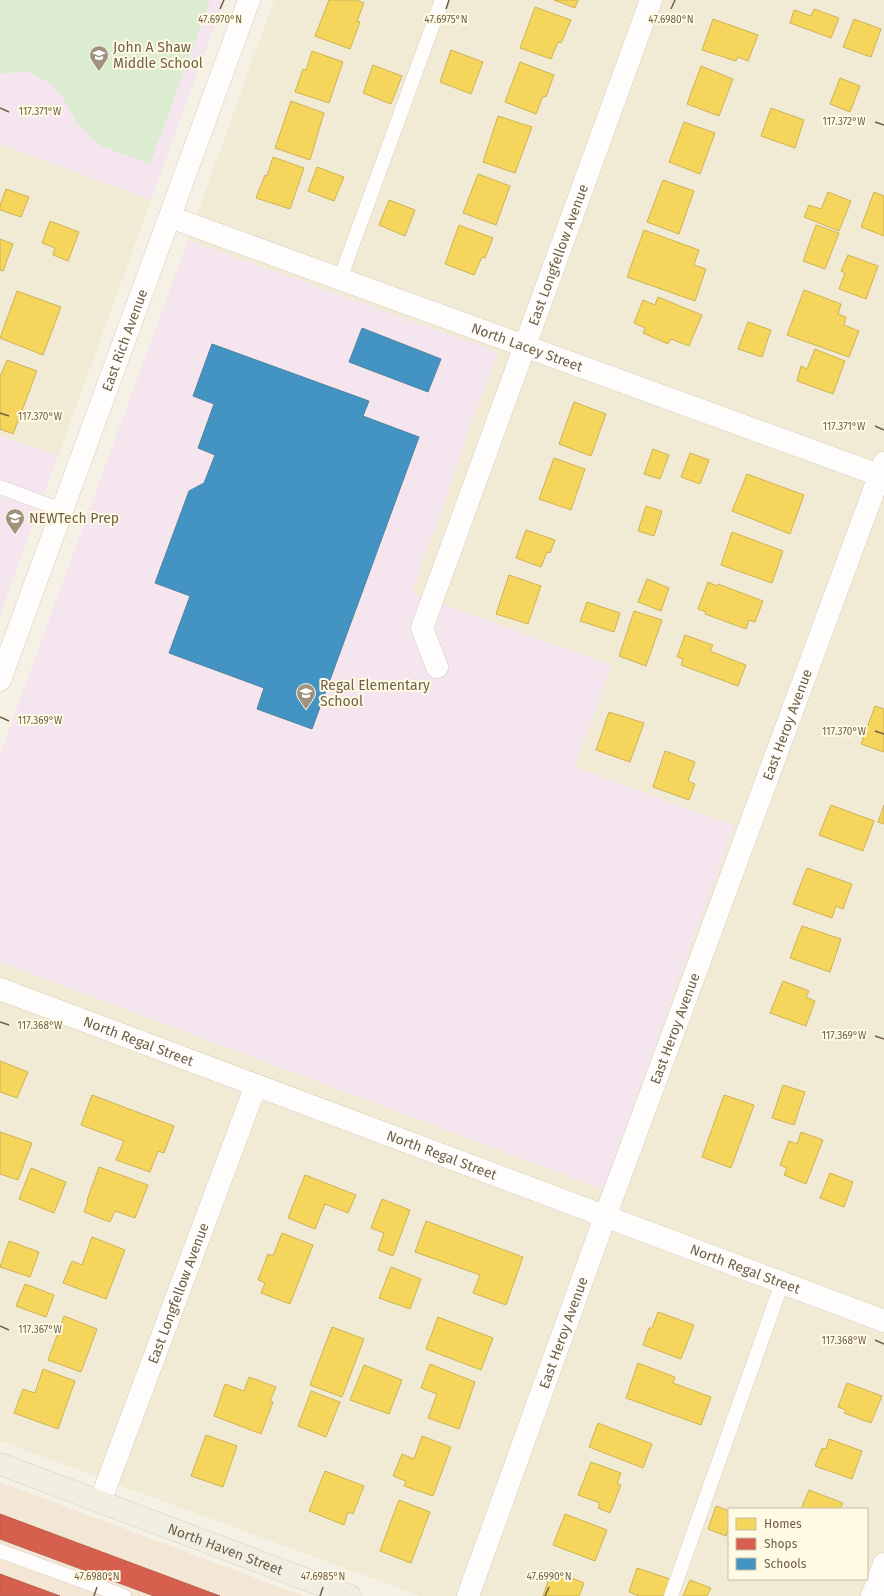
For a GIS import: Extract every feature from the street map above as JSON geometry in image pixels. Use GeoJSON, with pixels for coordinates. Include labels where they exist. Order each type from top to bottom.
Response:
{"type":"FeatureCollection","features":[{"type":"Feature","properties":{"kind":"main road","name":"North Haven Street"},"geometry":{"type":"LineString","coordinates":[[0,1464],[350,1596]]}},
{"type":"Feature","properties":{"kind":"street","name":"East Rich Avenue"},"geometry":{"type":"LineString","coordinates":[[0,680],[249,0]]}},
{"type":"Feature","properties":{"kind":"street","name":"East Longfellow Avenue"},"geometry":{"type":"LineString","coordinates":[[437,667],[422,628],[650,0]]}},
{"type":"Feature","properties":{"kind":"street","name":"North Lacey Street"},"geometry":{"type":"LineString","coordinates":[[170,217],[525,346],[883,472]]}},
{"type":"Feature","properties":{"kind":"street","name":"East Heroy Avenue"},"geometry":{"type":"LineString","coordinates":[[468,1596],[605,1218],[883,472]]}},
{"type":"Feature","properties":{"kind":"street","name":"North Regal Street"},"geometry":{"type":"LineString","coordinates":[[0,989],[605,1218],[884,1321]]}},
{"type":"Feature","properties":{"kind":"street","name":"East Longfellow Avenue"},"geometry":{"type":"LineString","coordinates":[[100,1502],[256,1085]]}},
{"type":"Feature","properties":{"kind":"street"},"geometry":{"type":"LineString","coordinates":[[872,1596],[884,1564]]}},
{"type":"Feature","properties":{"kind":"lane"},"geometry":{"type":"LineString","coordinates":[[340,279],[442,0]]}},
{"type":"Feature","properties":{"kind":"lane"},"geometry":{"type":"LineString","coordinates":[[0,487],[62,510]]}},
{"type":"Feature","properties":{"kind":"lane"},"geometry":{"type":"LineString","coordinates":[[671,1596],[782,1283]]}},
{"type":"Feature","properties":{"kind":"lane"},"geometry":{"type":"LineString","coordinates":[[0,1551],[124,1596]]}},
{"type":"Feature","properties":{"kind":"shaded area","name":"John A Shaw Middle School"},"geometry":{"type":"Polygon","coordinates":[[[0,0],[224,0],[151,200],[0,144],[0,0]]]}},
{"type":"Feature","properties":{"kind":"shaded area"},"geometry":{"type":"Polygon","coordinates":[[[274,0],[884,0],[884,1596],[420,1596],[0,1441],[0,962],[603,1189],[733,826],[575,767],[611,665],[411,593],[497,352],[188,240],[274,0]]]}},
{"type":"Feature","properties":{"kind":"shaded area"},"geometry":{"type":"Polygon","coordinates":[[[0,144],[151,200],[58,456],[0,435],[0,144]]]}},
{"type":"Feature","properties":{"kind":"shaded area","name":"Regal Elementary School"},"geometry":{"type":"Polygon","coordinates":[[[188,240],[497,352],[412,593],[611,665],[575,767],[734,826],[603,1189],[0,962],[0,754],[188,240]]]}},
{"type":"Feature","properties":{"kind":"shaded area","name":"NEWTech Prep"},"geometry":{"type":"Polygon","coordinates":[[[0,435],[58,456],[0,615],[0,435]]]}},
{"type":"Feature","properties":{"kind":"shaded area"},"geometry":{"type":"Polygon","coordinates":[[[0,1482],[303,1596],[0,1596],[0,1482]]]}},
{"type":"Feature","properties":{"kind":"green space","name":"John A Shaw Middle School"},"geometry":{"type":"Polygon","coordinates":[[[0,0],[210,0],[150,164],[99,145],[78,124],[62,96],[49,82],[26,71],[0,74],[0,0]]]}},
{"type":"Feature","properties":{"kind":"building: Homes"},"geometry":{"type":"Polygon","coordinates":[[[329,0],[356,0],[364,3],[357,21],[360,22],[350,49],[315,36],[329,0]]]}},
{"type":"Feature","properties":{"kind":"building: Homes"},"geometry":{"type":"Polygon","coordinates":[[[554,0],[578,0],[575,8],[554,0]]]}},
{"type":"Feature","properties":{"kind":"building: Homes"},"geometry":{"type":"Polygon","coordinates":[[[535,7],[571,20],[561,43],[558,42],[551,59],[520,48],[535,7]]]}},
{"type":"Feature","properties":{"kind":"building: Homes"},"geometry":{"type":"Polygon","coordinates":[[[814,9],[839,18],[831,38],[790,23],[794,10],[811,16],[814,9]]]}},
{"type":"Feature","properties":{"kind":"building: Homes"},"geometry":{"type":"Polygon","coordinates":[[[713,19],[758,35],[748,61],[738,57],[736,61],[702,50],[713,19]]]}},
{"type":"Feature","properties":{"kind":"building: Homes"},"geometry":{"type":"Polygon","coordinates":[[[854,19],[881,29],[871,57],[843,47],[854,19]]]}},
{"type":"Feature","properties":{"kind":"building: Homes"},"geometry":{"type":"Polygon","coordinates":[[[451,50],[483,62],[471,94],[440,82],[451,50]]]}},
{"type":"Feature","properties":{"kind":"building: Homes"},"geometry":{"type":"Polygon","coordinates":[[[312,51],[343,62],[329,103],[295,92],[303,69],[306,70],[312,51]]]}},
{"type":"Feature","properties":{"kind":"building: Homes"},"geometry":{"type":"Polygon","coordinates":[[[520,62],[554,75],[546,97],[543,96],[536,114],[505,102],[520,62]]]}},
{"type":"Feature","properties":{"kind":"building: Homes"},"geometry":{"type":"Polygon","coordinates":[[[373,65],[402,76],[391,104],[363,93],[373,65]]]}},
{"type":"Feature","properties":{"kind":"building: Homes"},"geometry":{"type":"Polygon","coordinates":[[[701,66],[733,79],[719,116],[687,104],[701,66]]]}},
{"type":"Feature","properties":{"kind":"building: Homes"},"geometry":{"type":"Polygon","coordinates":[[[840,78],[860,86],[850,112],[830,104],[840,78]]]}},
{"type":"Feature","properties":{"kind":"building: Homes"},"geometry":{"type":"Polygon","coordinates":[[[291,101],[324,113],[310,160],[275,148],[291,101]]]}},
{"type":"Feature","properties":{"kind":"building: Homes"},"geometry":{"type":"Polygon","coordinates":[[[771,108],[804,120],[795,148],[761,136],[771,108]]]}},
{"type":"Feature","properties":{"kind":"building: Homes"},"geometry":{"type":"Polygon","coordinates":[[[498,116],[532,127],[515,173],[483,162],[498,116]]]}},
{"type":"Feature","properties":{"kind":"building: Homes"},"geometry":{"type":"Polygon","coordinates":[[[684,122],[715,133],[700,174],[669,162],[684,122]]]}},
{"type":"Feature","properties":{"kind":"building: Homes"},"geometry":{"type":"Polygon","coordinates":[[[273,157],[304,168],[290,209],[256,198],[265,175],[267,176],[273,157]]]}},
{"type":"Feature","properties":{"kind":"building: Homes"},"geometry":{"type":"Polygon","coordinates":[[[317,167],[344,177],[334,201],[308,191],[317,167]]]}},
{"type":"Feature","properties":{"kind":"building: Homes"},"geometry":{"type":"Polygon","coordinates":[[[478,174],[510,186],[496,225],[463,213],[478,174]]]}},
{"type":"Feature","properties":{"kind":"building: Homes"},"geometry":{"type":"Polygon","coordinates":[[[663,180],[694,191],[679,234],[647,222],[663,180]]]}},
{"type":"Feature","properties":{"kind":"building: Homes"},"geometry":{"type":"Polygon","coordinates":[[[6,189],[29,197],[21,217],[0,210],[6,189]]]}},
{"type":"Feature","properties":{"kind":"building: Homes"},"geometry":{"type":"Polygon","coordinates":[[[828,192],[851,201],[839,231],[804,217],[809,205],[821,209],[828,192]]]}},
{"type":"Feature","properties":{"kind":"building: Homes"},"geometry":{"type":"Polygon","coordinates":[[[874,192],[884,196],[884,236],[861,227],[874,192]]]}},
{"type":"Feature","properties":{"kind":"building: Homes"},"geometry":{"type":"Polygon","coordinates":[[[389,200],[415,210],[405,236],[379,225],[389,200]]]}},
{"type":"Feature","properties":{"kind":"building: Homes"},"geometry":{"type":"Polygon","coordinates":[[[50,221],[79,232],[68,261],[53,255],[55,248],[42,243],[50,221]]]}},
{"type":"Feature","properties":{"kind":"building: Homes"},"geometry":{"type":"Polygon","coordinates":[[[459,225],[493,238],[485,258],[482,257],[474,275],[445,264],[459,225]]]}},
{"type":"Feature","properties":{"kind":"building: Homes"},"geometry":{"type":"Polygon","coordinates":[[[816,225],[839,233],[825,269],[803,261],[816,225]]]}},
{"type":"Feature","properties":{"kind":"building: Homes"},"geometry":{"type":"Polygon","coordinates":[[[644,230],[699,250],[694,265],[706,269],[695,301],[627,277],[644,230]]]}},
{"type":"Feature","properties":{"kind":"building: Homes"},"geometry":{"type":"Polygon","coordinates":[[[0,239],[13,244],[3,271],[0,270],[0,239]]]}},
{"type":"Feature","properties":{"kind":"building: Homes"},"geometry":{"type":"Polygon","coordinates":[[[848,255],[878,266],[866,299],[839,289],[845,273],[841,271],[848,255]]]}},
{"type":"Feature","properties":{"kind":"building: Homes"},"geometry":{"type":"Polygon","coordinates":[[[804,290],[841,304],[838,314],[846,317],[844,325],[859,331],[849,357],[787,335],[804,290]]]}},
{"type":"Feature","properties":{"kind":"building: Homes"},"geometry":{"type":"Polygon","coordinates":[[[17,291],[61,307],[43,355],[0,338],[17,291]]]}},
{"type":"Feature","properties":{"kind":"building: Homes"},"geometry":{"type":"Polygon","coordinates":[[[658,297],[702,315],[689,346],[671,339],[668,344],[643,333],[645,328],[634,323],[643,300],[655,305],[658,297]]]}},
{"type":"Feature","properties":{"kind":"building: Homes"},"geometry":{"type":"Polygon","coordinates":[[[748,322],[771,330],[762,357],[738,349],[748,322]]]}},
{"type":"Feature","properties":{"kind":"building: Homes"},"geometry":{"type":"Polygon","coordinates":[[[815,349],[845,361],[833,394],[797,381],[801,366],[807,369],[815,349]]]}},
{"type":"Feature","properties":{"kind":"building: Homes"},"geometry":{"type":"Polygon","coordinates":[[[7,360],[37,371],[13,434],[0,429],[0,377],[7,360]]]}},
{"type":"Feature","properties":{"kind":"building: Homes"},"geometry":{"type":"Polygon","coordinates":[[[574,402],[606,414],[591,456],[559,444],[574,402]]]}},
{"type":"Feature","properties":{"kind":"building: Homes"},"geometry":{"type":"Polygon","coordinates":[[[653,449],[669,455],[660,479],[644,474],[653,449]]]}},
{"type":"Feature","properties":{"kind":"building: Homes"},"geometry":{"type":"Polygon","coordinates":[[[690,453],[709,460],[700,484],[681,477],[690,453]]]}},
{"type":"Feature","properties":{"kind":"building: Homes"},"geometry":{"type":"Polygon","coordinates":[[[554,458],[585,469],[571,510],[539,499],[554,458]]]}},
{"type":"Feature","properties":{"kind":"building: Homes"},"geometry":{"type":"Polygon","coordinates":[[[747,474],[804,495],[790,534],[732,511],[747,474]]]}},
{"type":"Feature","properties":{"kind":"building: Homes"},"geometry":{"type":"Polygon","coordinates":[[[646,506],[662,511],[654,536],[638,531],[646,506]]]}},
{"type":"Feature","properties":{"kind":"building: Homes"},"geometry":{"type":"Polygon","coordinates":[[[526,530],[555,540],[550,553],[547,552],[541,567],[516,558],[526,530]]]}},
{"type":"Feature","properties":{"kind":"building: Homes"},"geometry":{"type":"Polygon","coordinates":[[[732,532],[783,551],[772,583],[721,565],[732,532]]]}},
{"type":"Feature","properties":{"kind":"building: Homes"},"geometry":{"type":"Polygon","coordinates":[[[509,575],[541,586],[528,624],[496,614],[509,575]]]}},
{"type":"Feature","properties":{"kind":"building: Homes"},"geometry":{"type":"Polygon","coordinates":[[[647,579],[669,588],[661,611],[638,602],[647,579]]]}},
{"type":"Feature","properties":{"kind":"building: Homes"},"geometry":{"type":"Polygon","coordinates":[[[708,582],[717,586],[718,584],[763,601],[755,622],[749,620],[746,629],[705,614],[706,612],[698,609],[708,582]]]}},
{"type":"Feature","properties":{"kind":"building: Homes"},"geometry":{"type":"Polygon","coordinates":[[[587,602],[620,613],[614,632],[580,621],[587,602]]]}},
{"type":"Feature","properties":{"kind":"building: Homes"},"geometry":{"type":"Polygon","coordinates":[[[634,611],[662,620],[646,666],[619,656],[634,611]]]}},
{"type":"Feature","properties":{"kind":"building: Homes"},"geometry":{"type":"Polygon","coordinates":[[[685,635],[713,645],[710,651],[746,665],[738,686],[681,665],[683,659],[677,657],[685,635]]]}},
{"type":"Feature","properties":{"kind":"building: Homes"},"geometry":{"type":"Polygon","coordinates":[[[875,706],[884,709],[884,752],[861,744],[875,706]]]}},
{"type":"Feature","properties":{"kind":"building: Homes"},"geometry":{"type":"Polygon","coordinates":[[[609,712],[644,723],[630,762],[596,750],[609,712]]]}},
{"type":"Feature","properties":{"kind":"building: Homes"},"geometry":{"type":"Polygon","coordinates":[[[665,751],[695,762],[688,781],[695,784],[689,800],[653,787],[665,751]]]}},
{"type":"Feature","properties":{"kind":"building: Homes"},"geometry":{"type":"Polygon","coordinates":[[[831,805],[874,821],[863,851],[819,835],[831,805]]]}},
{"type":"Feature","properties":{"kind":"building: Homes"},"geometry":{"type":"Polygon","coordinates":[[[884,805],[884,824],[878,822],[884,805]]]}},
{"type":"Feature","properties":{"kind":"building: Homes"},"geometry":{"type":"Polygon","coordinates":[[[807,868],[852,884],[843,909],[836,906],[832,918],[793,904],[807,868]]]}},
{"type":"Feature","properties":{"kind":"building: Homes"},"geometry":{"type":"Polygon","coordinates":[[[802,926],[841,939],[830,972],[790,958],[802,926]]]}},
{"type":"Feature","properties":{"kind":"building: Homes"},"geometry":{"type":"Polygon","coordinates":[[[783,981],[809,991],[806,997],[815,1001],[806,1026],[770,1013],[783,981]]]}},
{"type":"Feature","properties":{"kind":"building: Homes"},"geometry":{"type":"Polygon","coordinates":[[[0,1061],[28,1072],[17,1098],[0,1092],[0,1061]]]}},
{"type":"Feature","properties":{"kind":"building: Homes"},"geometry":{"type":"Polygon","coordinates":[[[783,1085],[805,1092],[794,1125],[772,1118],[783,1085]]]}},
{"type":"Feature","properties":{"kind":"building: Homes"},"geometry":{"type":"Polygon","coordinates":[[[92,1095],[174,1126],[164,1153],[158,1151],[150,1172],[116,1160],[124,1141],[81,1125],[92,1095]]]}},
{"type":"Feature","properties":{"kind":"building: Homes"},"geometry":{"type":"Polygon","coordinates":[[[724,1095],[754,1105],[731,1168],[702,1157],[724,1095]]]}},
{"type":"Feature","properties":{"kind":"building: Homes"},"geometry":{"type":"Polygon","coordinates":[[[0,1132],[32,1143],[18,1180],[0,1174],[0,1132]]]}},
{"type":"Feature","properties":{"kind":"building: Homes"},"geometry":{"type":"Polygon","coordinates":[[[801,1132],[823,1140],[806,1184],[784,1175],[787,1168],[780,1165],[789,1141],[797,1144],[801,1132]]]}},
{"type":"Feature","properties":{"kind":"building: Homes"},"geometry":{"type":"Polygon","coordinates":[[[99,1167],[148,1185],[135,1218],[115,1211],[110,1222],[84,1212],[99,1167]]]}},
{"type":"Feature","properties":{"kind":"building: Homes"},"geometry":{"type":"Polygon","coordinates":[[[31,1168],[66,1182],[54,1213],[19,1199],[31,1168]]]}},
{"type":"Feature","properties":{"kind":"building: Homes"},"geometry":{"type":"Polygon","coordinates":[[[830,1173],[853,1182],[844,1207],[820,1198],[830,1173]]]}},
{"type":"Feature","properties":{"kind":"building: Homes"},"geometry":{"type":"Polygon","coordinates":[[[305,1175],[356,1195],[348,1213],[325,1204],[315,1229],[288,1218],[305,1175]]]}},
{"type":"Feature","properties":{"kind":"building: Homes"},"geometry":{"type":"Polygon","coordinates":[[[382,1199],[410,1210],[393,1256],[378,1250],[384,1233],[371,1228],[382,1199]]]}},
{"type":"Feature","properties":{"kind":"building: Homes"},"geometry":{"type":"Polygon","coordinates":[[[426,1221],[523,1257],[506,1305],[473,1293],[480,1275],[415,1252],[426,1221]]]}},
{"type":"Feature","properties":{"kind":"building: Homes"},"geometry":{"type":"Polygon","coordinates":[[[282,1233],[313,1245],[290,1304],[261,1293],[265,1283],[258,1280],[268,1254],[273,1256],[282,1233]]]}},
{"type":"Feature","properties":{"kind":"building: Homes"},"geometry":{"type":"Polygon","coordinates":[[[92,1237],[125,1250],[106,1299],[63,1283],[72,1261],[82,1265],[92,1237]]]}},
{"type":"Feature","properties":{"kind":"building: Homes"},"geometry":{"type":"Polygon","coordinates":[[[9,1241],[39,1252],[30,1277],[0,1267],[9,1241]]]}},
{"type":"Feature","properties":{"kind":"building: Homes"},"geometry":{"type":"Polygon","coordinates":[[[391,1267],[421,1279],[410,1309],[379,1298],[391,1267]]]}},
{"type":"Feature","properties":{"kind":"building: Homes"},"geometry":{"type":"Polygon","coordinates":[[[25,1284],[54,1295],[46,1317],[16,1306],[25,1284]]]}},
{"type":"Feature","properties":{"kind":"building: Homes"},"geometry":{"type":"Polygon","coordinates":[[[658,1312],[694,1325],[681,1359],[643,1345],[649,1328],[652,1328],[658,1312]]]}},
{"type":"Feature","properties":{"kind":"building: Homes"},"geometry":{"type":"Polygon","coordinates":[[[64,1316],[97,1329],[81,1372],[48,1360],[64,1316]]]}},
{"type":"Feature","properties":{"kind":"building: Homes"},"geometry":{"type":"Polygon","coordinates":[[[438,1317],[493,1338],[481,1370],[426,1349],[438,1317]]]}},
{"type":"Feature","properties":{"kind":"building: Homes"},"geometry":{"type":"Polygon","coordinates":[[[332,1327],[364,1339],[342,1397],[310,1385],[332,1327]]]}},
{"type":"Feature","properties":{"kind":"building: Homes"},"geometry":{"type":"Polygon","coordinates":[[[638,1363],[675,1377],[673,1383],[711,1397],[701,1425],[626,1398],[638,1363]]]}},
{"type":"Feature","properties":{"kind":"building: Homes"},"geometry":{"type":"Polygon","coordinates":[[[430,1364],[475,1382],[459,1429],[428,1418],[437,1394],[421,1388],[430,1364]]]}},
{"type":"Feature","properties":{"kind":"building: Homes"},"geometry":{"type":"Polygon","coordinates":[[[364,1365],[402,1380],[389,1414],[350,1400],[364,1365]]]}},
{"type":"Feature","properties":{"kind":"building: Homes"},"geometry":{"type":"Polygon","coordinates":[[[43,1369],[75,1381],[58,1429],[14,1413],[23,1389],[35,1393],[43,1369]]]}},
{"type":"Feature","properties":{"kind":"building: Homes"},"geometry":{"type":"Polygon","coordinates":[[[249,1377],[276,1387],[270,1401],[273,1402],[261,1434],[214,1416],[225,1384],[244,1391],[249,1377]]]}},
{"type":"Feature","properties":{"kind":"building: Homes"},"geometry":{"type":"Polygon","coordinates":[[[847,1383],[882,1396],[871,1423],[844,1413],[846,1410],[838,1407],[847,1383]]]}},
{"type":"Feature","properties":{"kind":"building: Homes"},"geometry":{"type":"Polygon","coordinates":[[[311,1391],[340,1402],[326,1437],[298,1426],[311,1391]]]}},
{"type":"Feature","properties":{"kind":"building: Homes"},"geometry":{"type":"Polygon","coordinates":[[[598,1423],[652,1444],[643,1468],[589,1447],[598,1423]]]}},
{"type":"Feature","properties":{"kind":"building: Homes"},"geometry":{"type":"Polygon","coordinates":[[[206,1435],[237,1446],[223,1487],[191,1476],[206,1435]]]}},
{"type":"Feature","properties":{"kind":"building: Homes"},"geometry":{"type":"Polygon","coordinates":[[[422,1436],[451,1447],[433,1496],[404,1486],[406,1481],[393,1476],[402,1454],[414,1459],[422,1436]]]}},
{"type":"Feature","properties":{"kind":"building: Homes"},"geometry":{"type":"Polygon","coordinates":[[[829,1439],[862,1451],[852,1479],[815,1466],[822,1448],[826,1449],[829,1439]]]}},
{"type":"Feature","properties":{"kind":"building: Homes"},"geometry":{"type":"Polygon","coordinates":[[[591,1462],[621,1473],[617,1484],[621,1485],[610,1513],[598,1508],[600,1503],[578,1495],[591,1462]]]}},
{"type":"Feature","properties":{"kind":"building: Homes"},"geometry":{"type":"Polygon","coordinates":[[[325,1471],[364,1486],[353,1514],[348,1512],[344,1525],[309,1511],[325,1471]]]}},
{"type":"Feature","properties":{"kind":"building: Homes"},"geometry":{"type":"Polygon","coordinates":[[[809,1490],[843,1503],[840,1508],[801,1508],[809,1490]]]}},
{"type":"Feature","properties":{"kind":"building: Homes"},"geometry":{"type":"Polygon","coordinates":[[[399,1500],[430,1512],[411,1563],[380,1551],[399,1500]]]}},
{"type":"Feature","properties":{"kind":"building: Homes"},"geometry":{"type":"Polygon","coordinates":[[[716,1506],[728,1511],[728,1530],[726,1536],[708,1529],[716,1506]]]}},
{"type":"Feature","properties":{"kind":"building: Homes"},"geometry":{"type":"Polygon","coordinates":[[[565,1514],[607,1530],[595,1561],[553,1545],[565,1514]]]}},
{"type":"Feature","properties":{"kind":"building: Homes"},"geometry":{"type":"Polygon","coordinates":[[[637,1568],[673,1580],[667,1596],[639,1596],[629,1592],[637,1568]]]}},
{"type":"Feature","properties":{"kind":"building: Homes"},"geometry":{"type":"Polygon","coordinates":[[[552,1570],[584,1583],[579,1596],[543,1596],[552,1570]]]}},
{"type":"Feature","properties":{"kind":"building: Homes"},"geometry":{"type":"Polygon","coordinates":[[[690,1580],[711,1588],[707,1596],[683,1596],[690,1580]]]}},
{"type":"Feature","properties":{"kind":"building: Shops"},"geometry":{"type":"Polygon","coordinates":[[[0,1514],[220,1596],[154,1596],[0,1539],[0,1514]]]}},
{"type":"Feature","properties":{"kind":"building: Shops"},"geometry":{"type":"Polygon","coordinates":[[[0,1574],[60,1596],[0,1596],[0,1574]]]}},
{"type":"Feature","properties":{"kind":"building: Schools"},"geometry":{"type":"Polygon","coordinates":[[[362,328],[441,359],[428,392],[349,362],[362,328]]]}},
{"type":"Feature","properties":{"kind":"building: Schools"},"geometry":{"type":"Polygon","coordinates":[[[212,344],[369,401],[363,416],[419,437],[312,729],[257,709],[264,688],[169,653],[190,596],[155,583],[189,491],[204,483],[215,455],[198,448],[214,404],[193,396],[212,344]]]}},
{"type":"Feature","properties":{"kind":"place","name":"John A Shaw Middle School"},"geometry":{"type":"Point","coordinates":[99,72]}},
{"type":"Feature","properties":{"kind":"place","name":"NEWTech Prep"},"geometry":{"type":"Point","coordinates":[15,535]}},
{"type":"Feature","properties":{"kind":"place","name":"Regal Elementary School"},"geometry":{"type":"Point","coordinates":[306,710]}}]}
